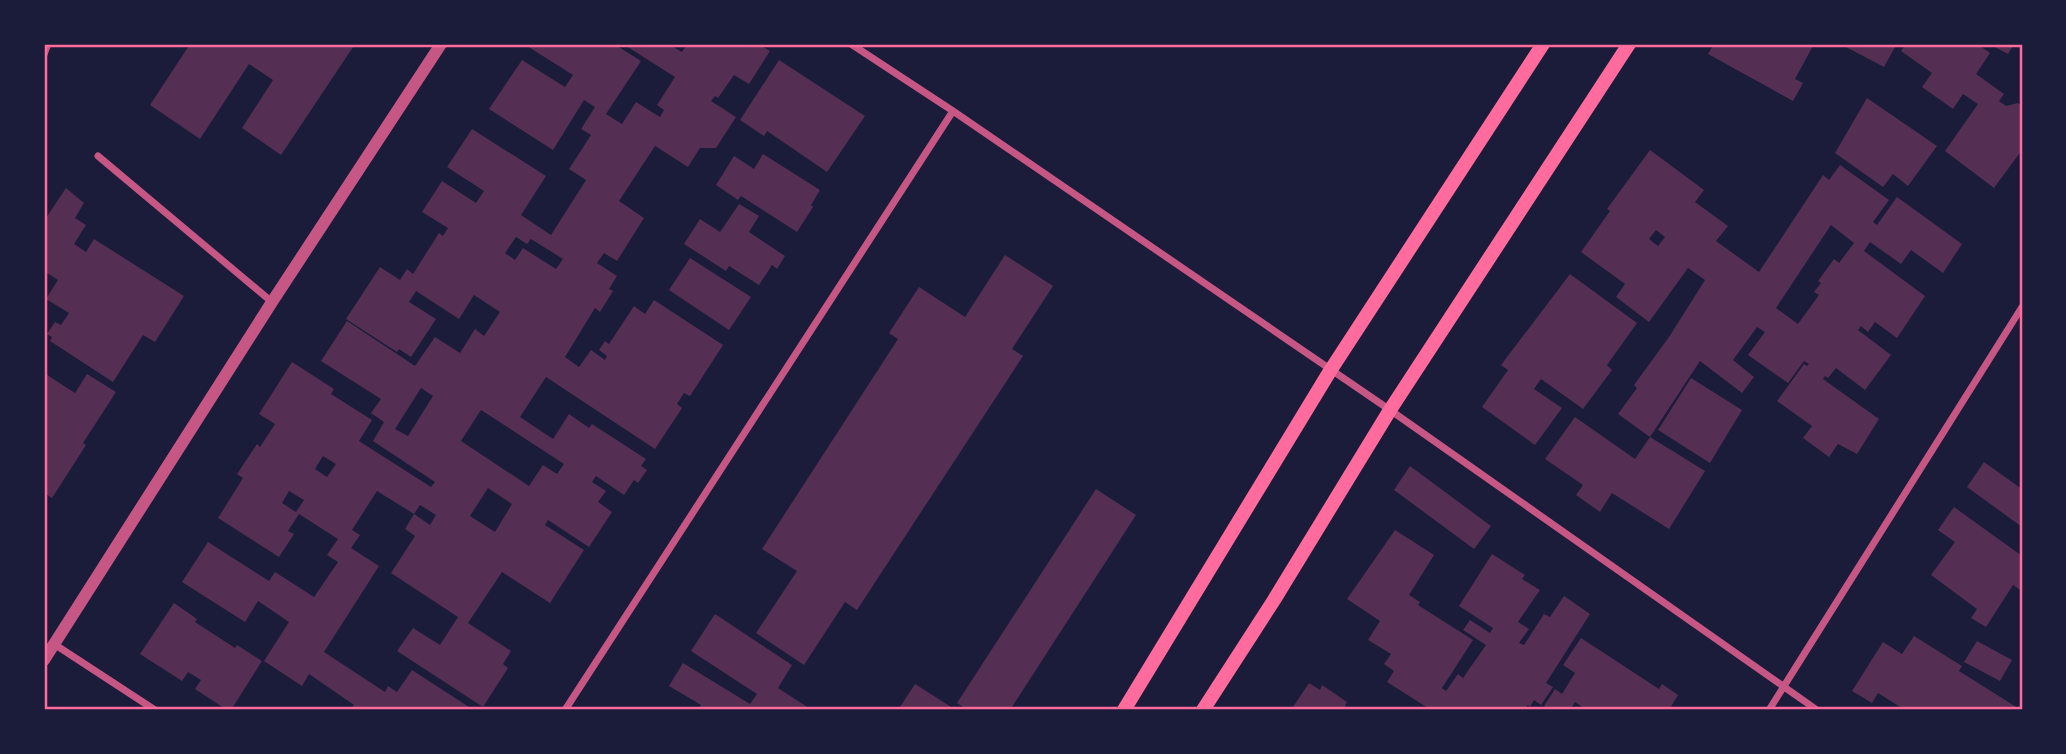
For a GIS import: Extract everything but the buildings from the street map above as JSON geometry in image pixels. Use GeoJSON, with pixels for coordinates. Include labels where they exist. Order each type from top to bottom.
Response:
{"type":"FeatureCollection","features":[{"type":"Feature","properties":{"kind":"main road"},"geometry":{"type":"LineString","coordinates":[[1124,710],[1331,371],[1543,44]]}},
{"type":"Feature","properties":{"kind":"main road"},"geometry":{"type":"LineString","coordinates":[[1203,710],[1390,410],[1629,44]]}},
{"type":"Feature","properties":{"kind":"street"},"geometry":{"type":"LineString","coordinates":[[44,660],[272,302],[442,44]]}},
{"type":"Feature","properties":{"kind":"street"},"geometry":{"type":"LineString","coordinates":[[850,44],[953,111],[1390,410],[1817,710]]}},
{"type":"Feature","properties":{"kind":"street"},"geometry":{"type":"LineString","coordinates":[[565,710],[953,111]]}},
{"type":"Feature","properties":{"kind":"street"},"geometry":{"type":"LineString","coordinates":[[98,156],[272,302]]}},
{"type":"Feature","properties":{"kind":"street"},"geometry":{"type":"LineString","coordinates":[[1769,710],[2022,307]]}},
{"type":"Feature","properties":{"kind":"street"},"geometry":{"type":"LineString","coordinates":[[54,644],[155,710]]}},
{"type":"Feature","properties":{"kind":"lane"},"geometry":{"type":"LineString","coordinates":[[44,57],[50,44]]}}]}
